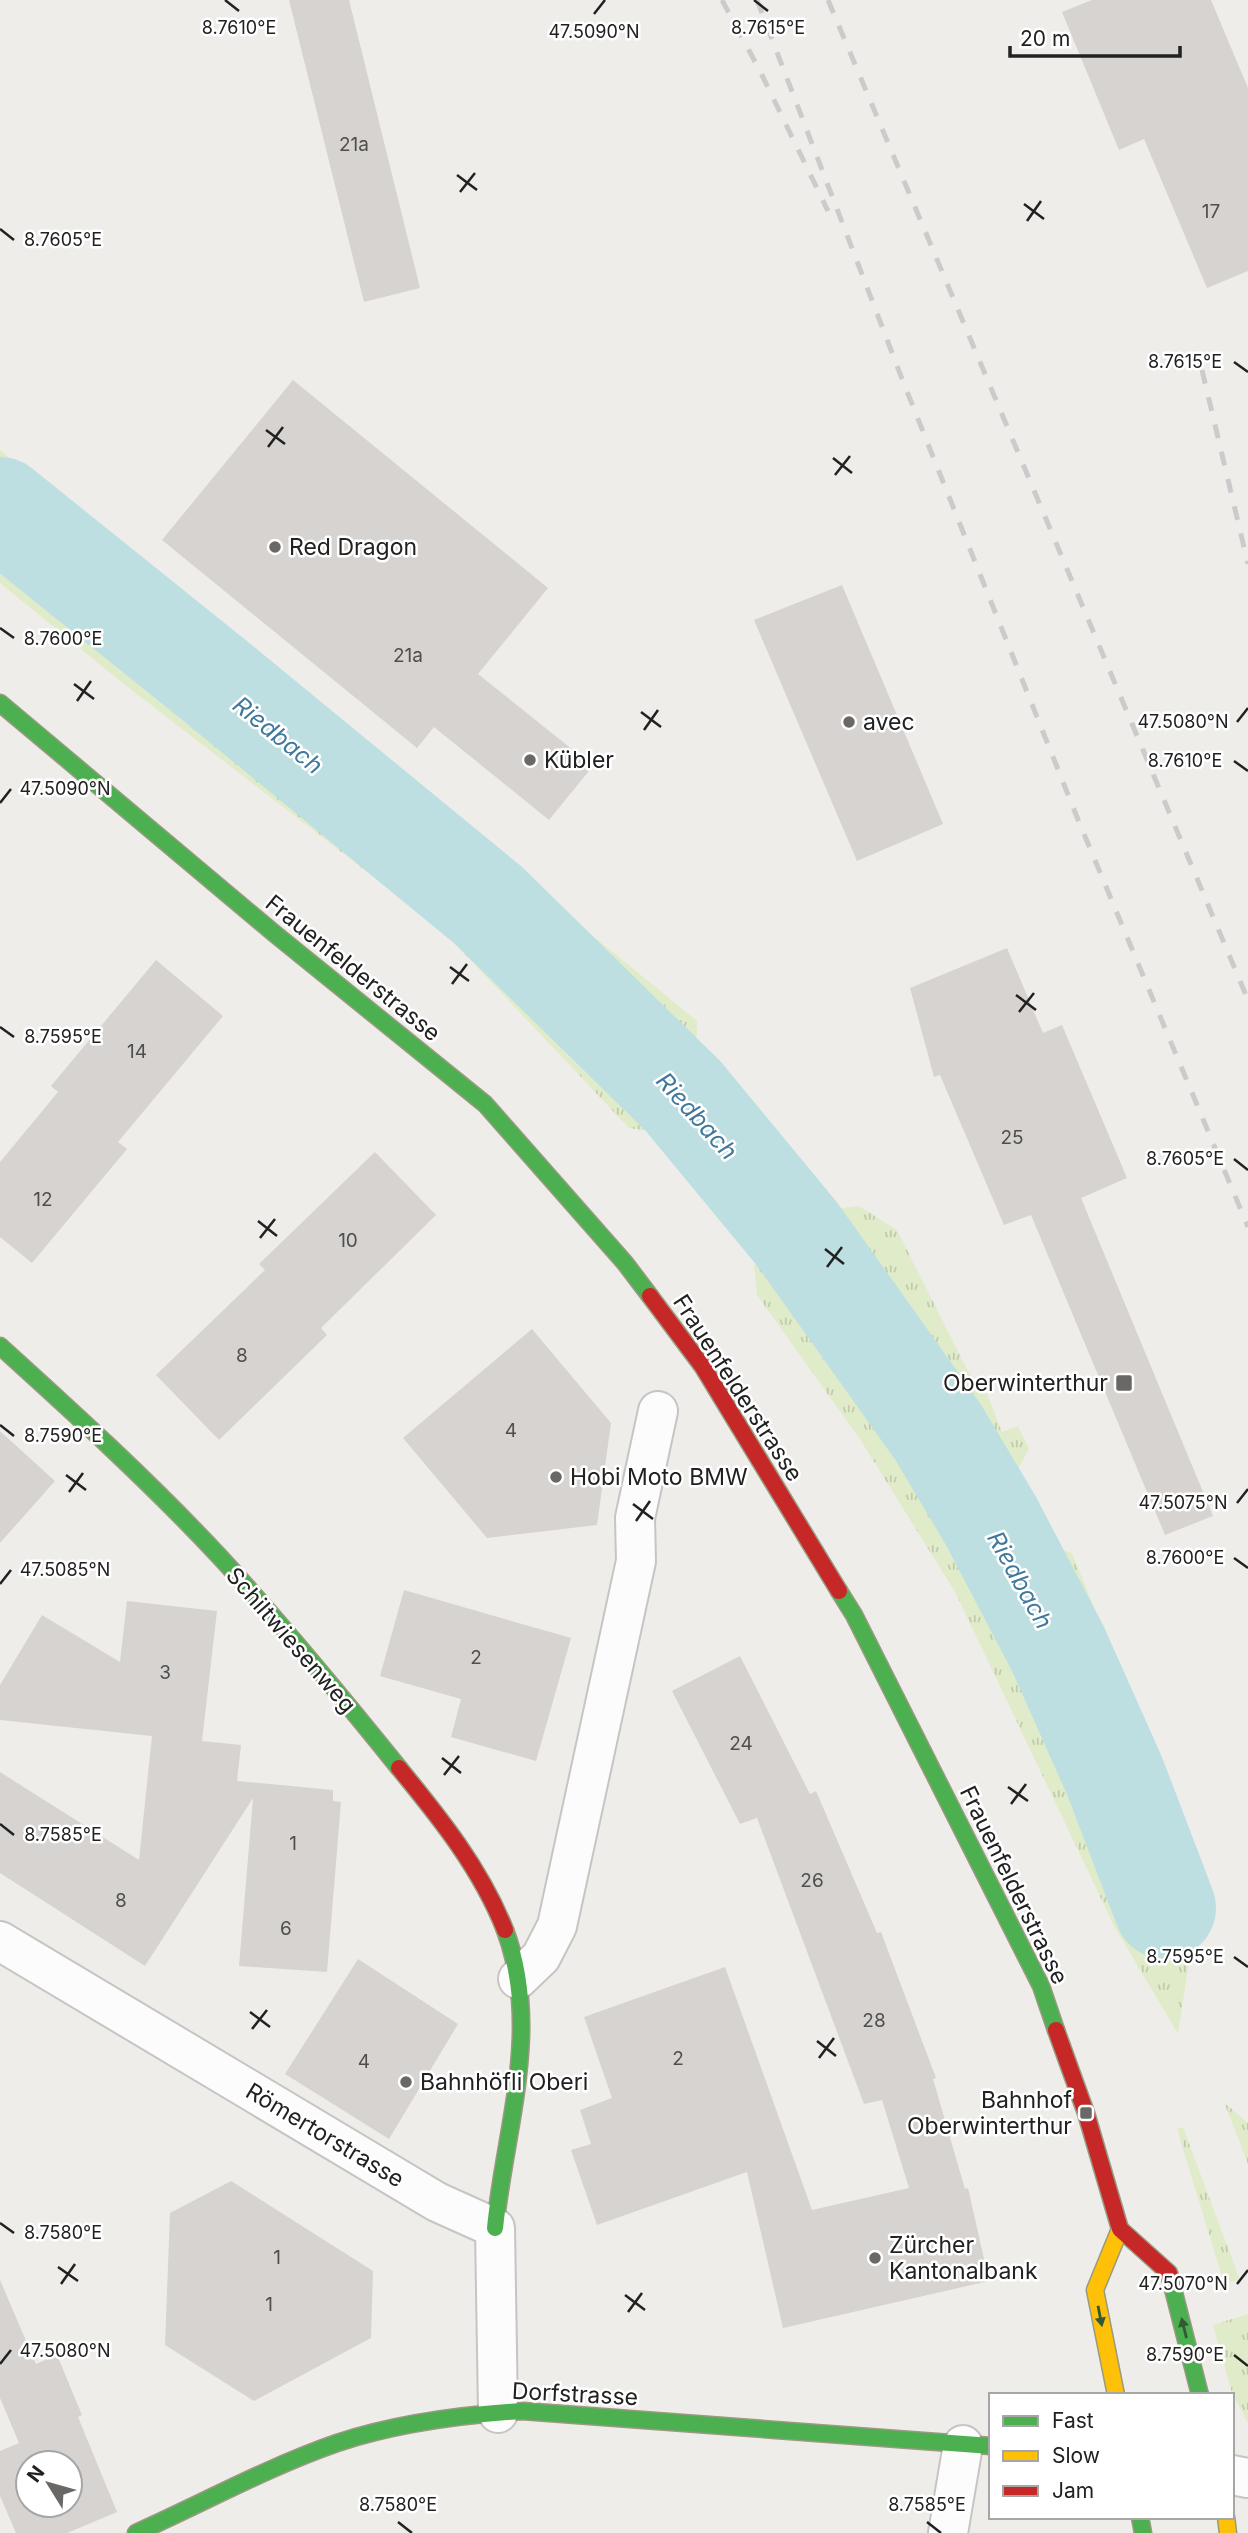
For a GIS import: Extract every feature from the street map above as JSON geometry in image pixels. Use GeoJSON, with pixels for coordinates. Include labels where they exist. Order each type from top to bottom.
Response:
{"type":"FeatureCollection","features":[{"type":"Feature","properties":{"kind":"main road","name":"Frauenfelderstrasse"},"geometry":{"type":"LineString","coordinates":[[0,703],[275,934],[485,1104],[625,1263],[688,1346],[854,1615],[1041,1986],[1086,2113],[1120,2229]]}},
{"type":"Feature","properties":{"kind":"main road","name":"Schiltwiesenweg"},"geometry":{"type":"LineString","coordinates":[[0,1346],[96,1434],[193,1529],[247,1587],[315,1665],[438,1817],[480,1877],[505,1930],[518,1979],[522,2013],[516,2108],[496,2202],[495,2228]]}},
{"type":"Feature","properties":{"kind":"main road"},"geometry":{"type":"LineString","coordinates":[[1116,2393],[1095,2290],[1120,2229],[1169,2273],[1199,2393]]}},
{"type":"Feature","properties":{"kind":"main road","name":"Dorfstrasse"},"geometry":{"type":"LineString","coordinates":[[136,2533],[314,2452],[393,2428],[498,2413],[522,2411],[977,2446]]}},
{"type":"Feature","properties":{"kind":"street"},"geometry":{"type":"LineString","coordinates":[[518,1979],[541,1957],[557,1926],[636,1561],[635,1518],[658,1411]]}},
{"type":"Feature","properties":{"kind":"street","name":"Römertorstrasse"},"geometry":{"type":"LineString","coordinates":[[0,1941],[437,2202],[495,2228]]}},
{"type":"Feature","properties":{"kind":"street"},"geometry":{"type":"LineString","coordinates":[[495,2228],[498,2413]]}},
{"type":"Feature","properties":{"kind":"street"},"geometry":{"type":"LineString","coordinates":[[948,2533],[977,2446]]}},
{"type":"Feature","properties":{"kind":"green space"},"geometry":{"type":"Polygon","coordinates":[[[0,450],[697,1021],[696,1084],[642,1130],[629,1128],[442,930],[120,681],[0,583],[0,450]]]}},
{"type":"Feature","properties":{"kind":"green space"},"geometry":{"type":"Polygon","coordinates":[[[859,1206],[897,1230],[976,1387],[983,1384],[1002,1432],[1018,1426],[1029,1449],[1017,1471],[1051,1546],[1072,1553],[1210,1893],[1199,1897],[1178,2034],[1114,1926],[955,1592],[861,1441],[757,1295],[754,1265],[790,1234],[813,1219],[842,1208],[859,1206]]]}},
{"type":"Feature","properties":{"kind":"green space"},"geometry":{"type":"Polygon","coordinates":[[[1224,2102],[1248,2123],[1248,2164],[1224,2102]]]}},
{"type":"Feature","properties":{"kind":"green space"},"geometry":{"type":"Polygon","coordinates":[[[1183,2127],[1240,2280],[1231,2282],[1222,2277],[1177,2129],[1183,2127]]]}},
{"type":"Feature","properties":{"kind":"green space"},"geometry":{"type":"Polygon","coordinates":[[[1248,2314],[1248,2423],[1232,2393],[1213,2325],[1248,2314]]]}},
{"type":"Feature","properties":{"kind":"building"},"geometry":{"type":"Polygon","coordinates":[[[289,0],[349,0],[420,288],[364,302],[289,0]]]}},
{"type":"Feature","properties":{"kind":"building"},"geometry":{"type":"Polygon","coordinates":[[[1092,0],[1211,0],[1248,88],[1248,271],[1207,288],[1144,139],[1119,150],[1062,12],[1092,0]]]}},
{"type":"Feature","properties":{"kind":"building"},"geometry":{"type":"Polygon","coordinates":[[[293,380],[548,588],[478,674],[593,766],[549,820],[434,727],[417,748],[162,540],[293,380]]]}},
{"type":"Feature","properties":{"kind":"building","name":"avec"},"geometry":{"type":"Polygon","coordinates":[[[842,585],[943,824],[857,861],[754,620],[842,585]]]}},
{"type":"Feature","properties":{"kind":"building"},"geometry":{"type":"Polygon","coordinates":[[[1007,948],[1043,1033],[1062,1025],[1127,1178],[1081,1198],[1213,1516],[1165,1535],[1031,1215],[1004,1225],[940,1075],[934,1077],[910,988],[1007,948]]]}},
{"type":"Feature","properties":{"kind":"building"},"geometry":{"type":"Polygon","coordinates":[[[156,960],[223,1016],[118,1142],[127,1149],[32,1263],[0,1237],[0,1162],[58,1092],[51,1086],[156,960]]]}},
{"type":"Feature","properties":{"kind":"building"},"geometry":{"type":"Polygon","coordinates":[[[375,1152],[436,1215],[321,1328],[327,1335],[219,1440],[156,1375],[265,1270],[259,1264],[375,1152]]]}},
{"type":"Feature","properties":{"kind":"building"},"geometry":{"type":"Polygon","coordinates":[[[532,1329],[611,1423],[597,1525],[487,1538],[403,1438],[532,1329]]]}},
{"type":"Feature","properties":{"kind":"building"},"geometry":{"type":"Polygon","coordinates":[[[0,1431],[55,1481],[0,1543],[0,1431]]]}},
{"type":"Feature","properties":{"kind":"building"},"geometry":{"type":"Polygon","coordinates":[[[404,1590],[571,1638],[536,1761],[451,1737],[461,1699],[380,1676],[404,1590]]]}},
{"type":"Feature","properties":{"kind":"building"},"geometry":{"type":"Polygon","coordinates":[[[127,1601],[217,1611],[202,1741],[241,1745],[237,1781],[333,1790],[333,1801],[341,1802],[327,1972],[239,1966],[253,1798],[145,1966],[0,1873],[0,1772],[139,1860],[152,1736],[0,1720],[0,1685],[42,1615],[120,1662],[127,1601]]]}},
{"type":"Feature","properties":{"kind":"building"},"geometry":{"type":"Polygon","coordinates":[[[740,1656],[810,1794],[816,1791],[877,1933],[881,1932],[936,2078],[933,2079],[965,2189],[968,2188],[989,2281],[783,2328],[747,2172],[597,2225],[571,2150],[591,2144],[580,2110],[612,2098],[584,2017],[725,1967],[812,2210],[909,2188],[882,2100],[864,2104],[757,1818],[740,1824],[672,1691],[740,1656]]]}},
{"type":"Feature","properties":{"kind":"building"},"geometry":{"type":"Polygon","coordinates":[[[358,1959],[458,2024],[389,2139],[285,2074],[358,1959]]]}},
{"type":"Feature","properties":{"kind":"building"},"geometry":{"type":"Polygon","coordinates":[[[231,2181],[373,2271],[371,2338],[254,2401],[165,2345],[170,2213],[231,2181]]]}},
{"type":"Feature","properties":{"kind":"building"},"geometry":{"type":"Polygon","coordinates":[[[0,2280],[36,2364],[57,2355],[82,2415],[78,2417],[117,2512],[67,2533],[16,2533],[0,2496],[0,2451],[19,2443],[0,2398],[0,2280]]]}},
{"type":"Feature","properties":{"kind":"waterway","name":"Riedbach"},"geometry":{"type":"LineString","coordinates":[[0,508],[488,905],[683,1096],[797,1234],[938,1432],[991,1521],[1058,1649],[1115,1777],[1165,1908]]}},
{"type":"Feature","properties":{"kind":"railway"},"geometry":{"type":"LineString","coordinates":[[722,0],[828,211]]}},
{"type":"Feature","properties":{"kind":"railway"},"geometry":{"type":"LineString","coordinates":[[757,0],[904,384],[1079,822],[1248,1227]]}},
{"type":"Feature","properties":{"kind":"railway"},"geometry":{"type":"LineString","coordinates":[[828,0],[1248,1000]]}},
{"type":"Feature","properties":{"kind":"railway"},"geometry":{"type":"LineString","coordinates":[[1202,370],[1248,564]]}},
{"type":"Feature","properties":{"kind":"traffic: fast"},"geometry":{"type":"LineString","coordinates":[[0,703],[275,934],[485,1104],[625,1263],[650,1296]]}},
{"type":"Feature","properties":{"kind":"traffic: fast"},"geometry":{"type":"LineString","coordinates":[[0,1346],[139,1475],[219,1556],[311,1660],[399,1768]]}},
{"type":"Feature","properties":{"kind":"traffic: fast"},"geometry":{"type":"LineString","coordinates":[[839,1591],[854,1615],[1041,1986],[1056,2030]]}},
{"type":"Feature","properties":{"kind":"traffic: fast"},"geometry":{"type":"LineString","coordinates":[[495,2228],[518,2079],[521,2041],[516,1967],[505,1930]]}},
{"type":"Feature","properties":{"kind":"traffic: fast"},"geometry":{"type":"LineString","coordinates":[[1171,2281],[1199,2393]]}},
{"type":"Feature","properties":{"kind":"traffic: fast"},"geometry":{"type":"LineString","coordinates":[[136,2533],[261,2474],[337,2443],[406,2425],[475,2415],[522,2411],[989,2446]]}},
{"type":"Feature","properties":{"kind":"traffic: fast"},"geometry":{"type":"LineString","coordinates":[[1140,2519],[1143,2533]]}},
{"type":"Feature","properties":{"kind":"traffic: slow"},"geometry":{"type":"LineString","coordinates":[[1116,2393],[1095,2290],[1120,2229]]}},
{"type":"Feature","properties":{"kind":"traffic: slow"},"geometry":{"type":"LineString","coordinates":[[1226,2519],[1228,2533]]}},
{"type":"Feature","properties":{"kind":"traffic: jam"},"geometry":{"type":"LineString","coordinates":[[650,1296],[703,1367],[839,1591]]}},
{"type":"Feature","properties":{"kind":"traffic: jam"},"geometry":{"type":"LineString","coordinates":[[399,1768],[472,1865],[505,1930]]}},
{"type":"Feature","properties":{"kind":"traffic: jam"},"geometry":{"type":"LineString","coordinates":[[1056,2030],[1086,2113],[1120,2229],[1169,2273],[1171,2281]]}},
{"type":"Feature","properties":{"kind":"place","name":"Red Dragon"},"geometry":{"type":"Point","coordinates":[275,547]}},
{"type":"Feature","properties":{"kind":"place","name":"avec"},"geometry":{"type":"Point","coordinates":[849,722]}},
{"type":"Feature","properties":{"kind":"place","name":"Kübler"},"geometry":{"type":"Point","coordinates":[530,760]}},
{"type":"Feature","properties":{"kind":"place","name":"Oberwinterthur"},"geometry":{"type":"Point","coordinates":[1124,1383]}},
{"type":"Feature","properties":{"kind":"place","name":"Hobi Moto BMW"},"geometry":{"type":"Point","coordinates":[556,1477]}},
{"type":"Feature","properties":{"kind":"place","name":"Bahnhöfli Oberi"},"geometry":{"type":"Point","coordinates":[406,2082]}},
{"type":"Feature","properties":{"kind":"place","name":"Bahnhof Oberwinterthur"},"geometry":{"type":"Point","coordinates":[1086,2113]}},
{"type":"Feature","properties":{"kind":"place","name":"Zürcher Kantonalbank"},"geometry":{"type":"Point","coordinates":[875,2258]}}]}
